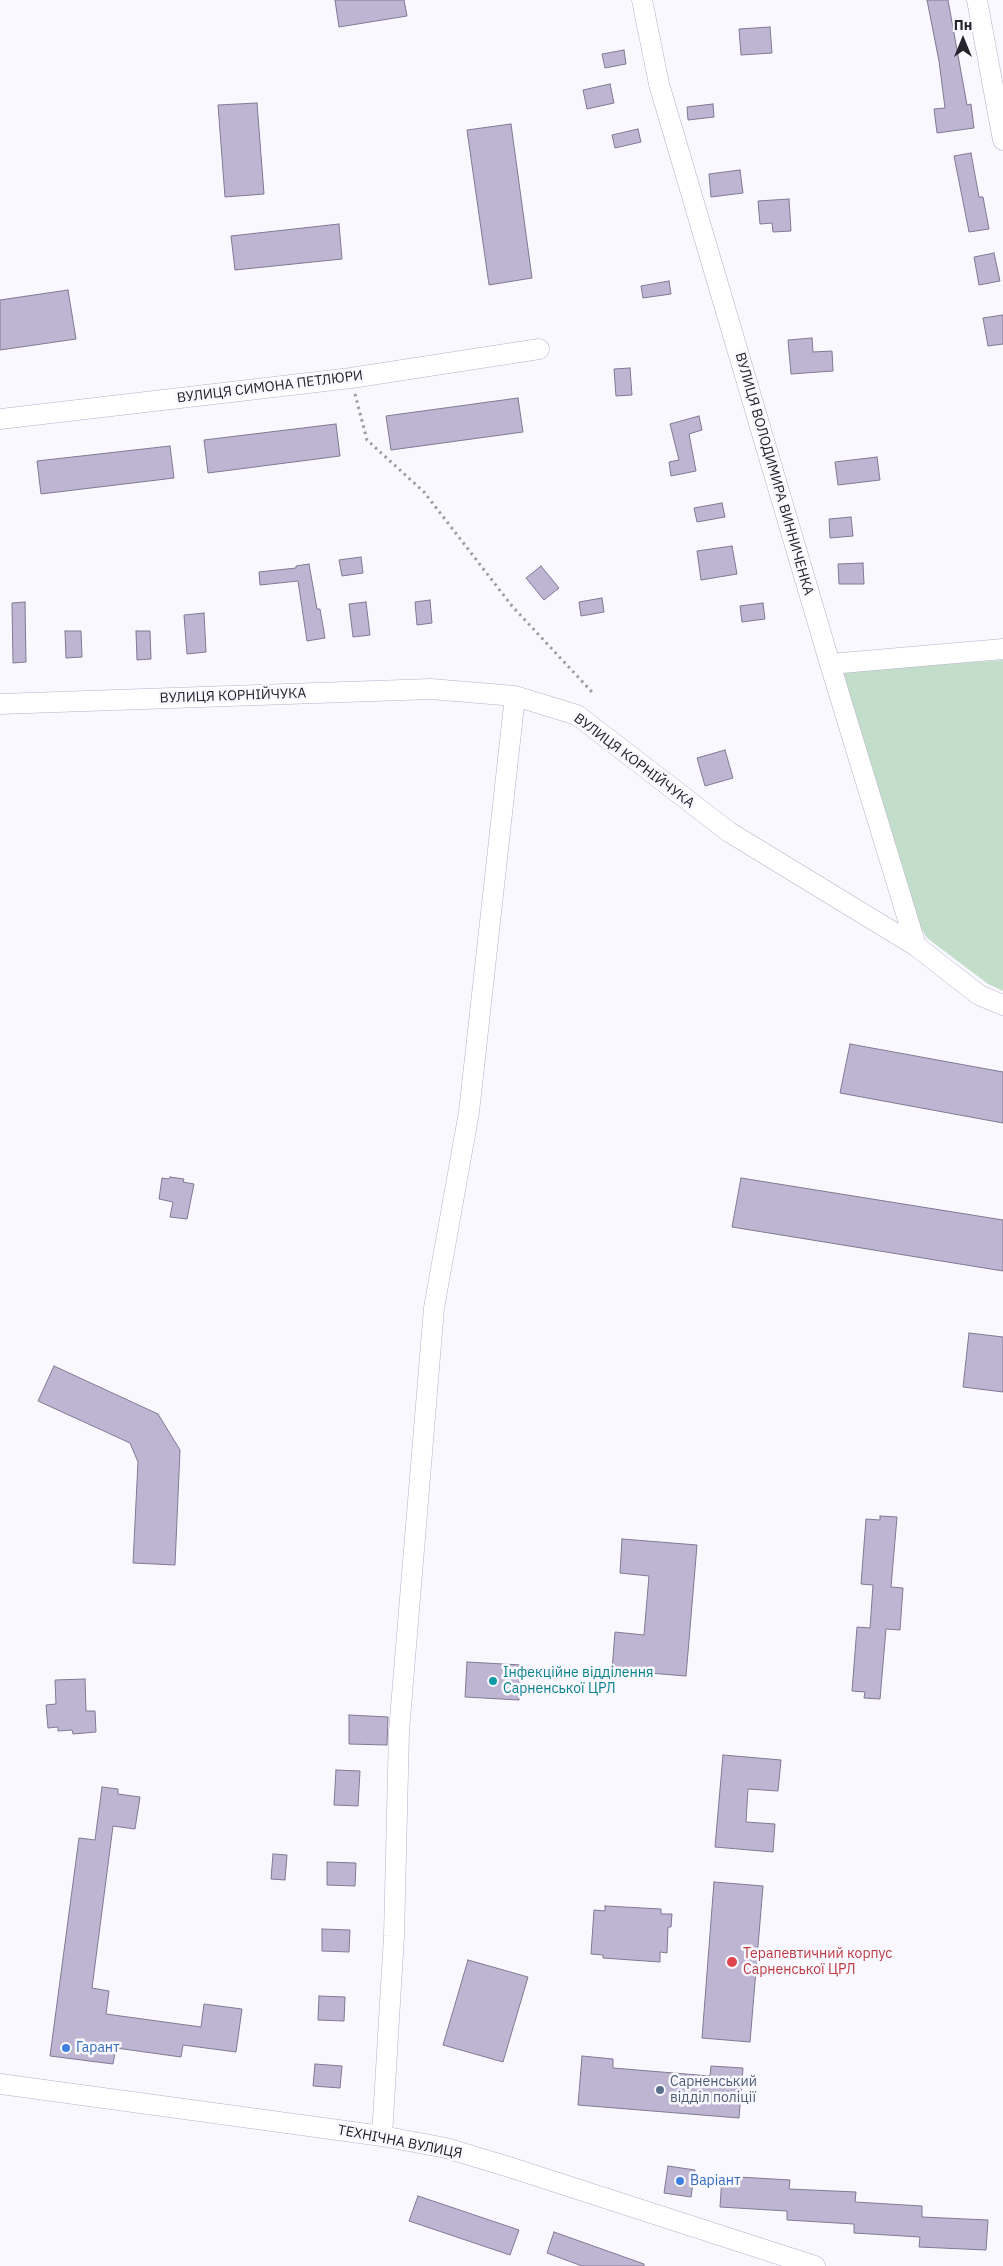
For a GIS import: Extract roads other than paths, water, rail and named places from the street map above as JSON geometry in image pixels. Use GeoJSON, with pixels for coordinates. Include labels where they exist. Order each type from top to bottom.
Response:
{"type":"FeatureCollection","features":[{"type":"Feature","properties":{"kind":"street","name":"ВУЛИЦЯ ВОЛОДИМИРА ВИННИЧЕНКА"},"geometry":{"type":"LineString","coordinates":[[642,0],[659,84],[830,664],[916,946]]}},
{"type":"Feature","properties":{"kind":"street"},"geometry":{"type":"LineString","coordinates":[[977,0],[1003,140]]}},
{"type":"Feature","properties":{"kind":"street","name":"ВУЛИЦЯ СИМОНА ПЕТЛЮРИ"},"geometry":{"type":"LineString","coordinates":[[0,418],[351,378],[539,349]]}},
{"type":"Feature","properties":{"kind":"street"},"geometry":{"type":"LineString","coordinates":[[830,664],[1003,649]]}},
{"type":"Feature","properties":{"kind":"street","name":"ВУЛИЦЯ КОРНІЙЧУКА"},"geometry":{"type":"LineString","coordinates":[[0,704],[431,689],[515,696],[577,715],[729,832],[916,946],[979,995],[1003,1006]]}},
{"type":"Feature","properties":{"kind":"street"},"geometry":{"type":"LineString","coordinates":[[382,2136],[394,1936],[399,1731],[434,1308],[469,1112],[515,696]]}},
{"type":"Feature","properties":{"kind":"street","name":"ТЕХНІЧНА ВУЛИЦЯ"},"geometry":{"type":"LineString","coordinates":[[0,2084],[382,2136],[446,2148],[815,2266]]}},
{"type":"Feature","properties":{"kind":"place","name":"Інфекційне відділення Сарненської ЦРЛ"},"geometry":{"type":"Point","coordinates":[493,1681]}},
{"type":"Feature","properties":{"kind":"place","name":"Терапевтичний корпус Сарненської ЦРЛ"},"geometry":{"type":"Point","coordinates":[732,1962]}},
{"type":"Feature","properties":{"kind":"place","name":"Гарант"},"geometry":{"type":"Point","coordinates":[66,2048]}},
{"type":"Feature","properties":{"kind":"place","name":"Сарненський відділ поліції"},"geometry":{"type":"Point","coordinates":[660,2090]}},
{"type":"Feature","properties":{"kind":"place","name":"Варіант"},"geometry":{"type":"Point","coordinates":[680,2181]}}]}
